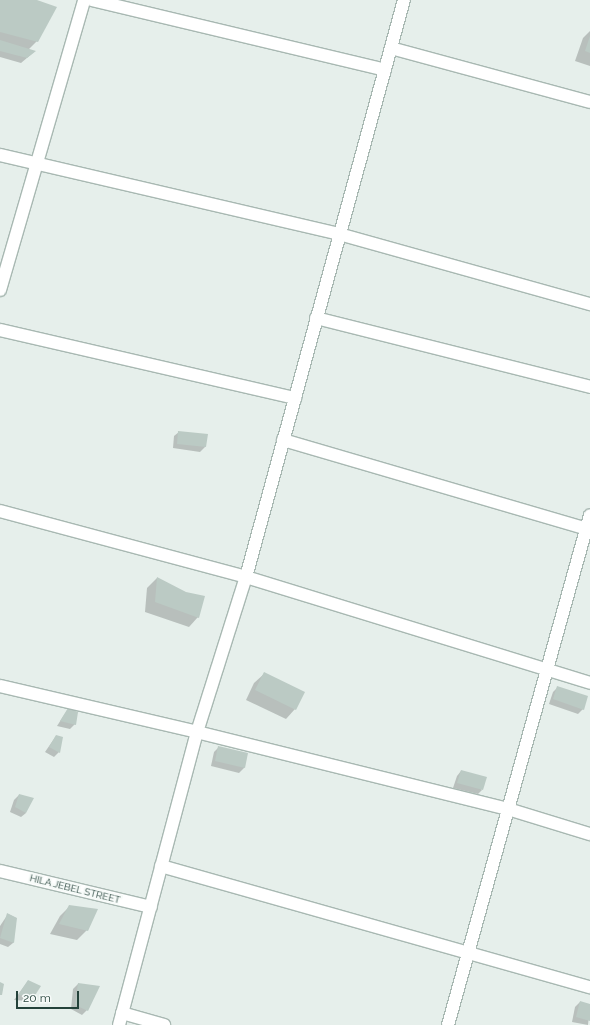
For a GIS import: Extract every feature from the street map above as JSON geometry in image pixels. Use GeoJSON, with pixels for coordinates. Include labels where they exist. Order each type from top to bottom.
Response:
{"type":"FeatureCollection","features":[{"type":"Feature","properties":{"kind":"street"},"geometry":{"type":"LineString","coordinates":[[0,290],[84,0]]}},
{"type":"Feature","properties":{"kind":"street"},"geometry":{"type":"LineString","coordinates":[[92,0],[385,70]]}},
{"type":"Feature","properties":{"kind":"street"},"geometry":{"type":"LineString","coordinates":[[164,1025],[120,1019],[197,732],[246,577],[404,0]]}},
{"type":"Feature","properties":{"kind":"street"},"geometry":{"type":"LineString","coordinates":[[392,48],[590,102]]}},
{"type":"Feature","properties":{"kind":"street"},"geometry":{"type":"LineString","coordinates":[[0,155],[339,234],[590,304]]}},
{"type":"Feature","properties":{"kind":"street"},"geometry":{"type":"LineString","coordinates":[[316,318],[590,387]]}},
{"type":"Feature","properties":{"kind":"street"},"geometry":{"type":"LineString","coordinates":[[0,330],[295,398]]}},
{"type":"Feature","properties":{"kind":"street"},"geometry":{"type":"LineString","coordinates":[[283,440],[588,529]]}},
{"type":"Feature","properties":{"kind":"street"},"geometry":{"type":"LineString","coordinates":[[0,511],[246,577],[590,684]]}},
{"type":"Feature","properties":{"kind":"street"},"geometry":{"type":"LineString","coordinates":[[448,1025],[546,671],[588,529],[590,515]]}},
{"type":"Feature","properties":{"kind":"street"},"geometry":{"type":"LineString","coordinates":[[0,686],[197,732],[508,809],[590,834]]}},
{"type":"Feature","properties":{"kind":"street"},"geometry":{"type":"LineString","coordinates":[[162,866],[590,987]]}},
{"type":"Feature","properties":{"kind":"street","name":"HILA JEBEL STREET"},"geometry":{"type":"LineString","coordinates":[[0,870],[151,907]]}},
{"type":"Feature","properties":{"kind":"building"},"geometry":{"type":"Polygon","coordinates":[[[0,0],[37,0],[57,7],[38,42],[0,32],[0,0]]]}},
{"type":"Feature","properties":{"kind":"building"},"geometry":{"type":"Polygon","coordinates":[[[590,36],[590,53],[585,51],[590,36]]]}},
{"type":"Feature","properties":{"kind":"building"},"geometry":{"type":"Polygon","coordinates":[[[0,40],[36,51],[27,58],[0,51],[0,40]]]}},
{"type":"Feature","properties":{"kind":"building"},"geometry":{"type":"Polygon","coordinates":[[[178,431],[208,434],[206,447],[177,444],[178,431]]]}},
{"type":"Feature","properties":{"kind":"building"},"geometry":{"type":"Polygon","coordinates":[[[157,577],[186,592],[205,596],[199,618],[155,602],[157,577]]]}},
{"type":"Feature","properties":{"kind":"building"},"geometry":{"type":"Polygon","coordinates":[[[264,672],[305,692],[296,710],[255,690],[264,672]]]}},
{"type":"Feature","properties":{"kind":"building"},"geometry":{"type":"Polygon","coordinates":[[[557,686],[588,696],[584,710],[553,699],[557,686]]]}},
{"type":"Feature","properties":{"kind":"building"},"geometry":{"type":"Polygon","coordinates":[[[68,708],[78,712],[76,725],[60,721],[68,708]]]}},
{"type":"Feature","properties":{"kind":"building"},"geometry":{"type":"Polygon","coordinates":[[[56,735],[63,737],[60,753],[49,747],[56,735]]]}},
{"type":"Feature","properties":{"kind":"building"},"geometry":{"type":"Polygon","coordinates":[[[218,746],[248,753],[245,768],[215,761],[218,746]]]}},
{"type":"Feature","properties":{"kind":"building"},"geometry":{"type":"Polygon","coordinates":[[[461,770],[487,777],[483,790],[457,783],[461,770]]]}},
{"type":"Feature","properties":{"kind":"building"},"geometry":{"type":"Polygon","coordinates":[[[19,794],[34,798],[26,813],[15,807],[19,794]]]}},
{"type":"Feature","properties":{"kind":"building"},"geometry":{"type":"Polygon","coordinates":[[[69,905],[98,909],[88,931],[59,924],[69,905]]]}},
{"type":"Feature","properties":{"kind":"building"},"geometry":{"type":"Polygon","coordinates":[[[7,913],[17,918],[14,943],[0,938],[7,913]]]}},
{"type":"Feature","properties":{"kind":"building"},"geometry":{"type":"Polygon","coordinates":[[[28,980],[41,986],[34,997],[18,995],[28,980]]]}},
{"type":"Feature","properties":{"kind":"building"},"geometry":{"type":"Polygon","coordinates":[[[0,982],[4,984],[2,995],[0,995],[0,982]]]}},
{"type":"Feature","properties":{"kind":"building"},"geometry":{"type":"Polygon","coordinates":[[[78,983],[100,986],[88,1011],[75,1005],[78,983]]]}},
{"type":"Feature","properties":{"kind":"building"},"geometry":{"type":"Polygon","coordinates":[[[580,1001],[590,1004],[590,1021],[576,1017],[580,1001]]]}}]}
